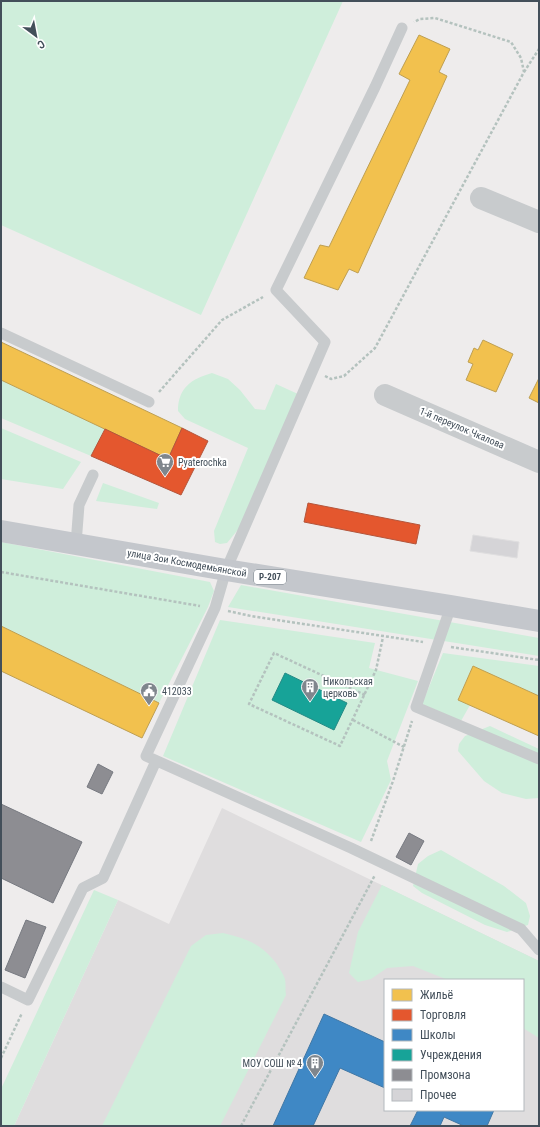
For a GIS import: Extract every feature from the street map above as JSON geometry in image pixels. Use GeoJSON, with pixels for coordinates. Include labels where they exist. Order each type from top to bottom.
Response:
{"type":"FeatureCollection","features":[{"type":"Feature","properties":{"kind":"main road","name":"улица Зои Космодемьянской"},"geometry":{"type":"LineString","coordinates":[[1,531],[226,570],[539,621]]}},
{"type":"Feature","properties":{"kind":"street"},"geometry":{"type":"LineString","coordinates":[[482,198],[539,222]]}},
{"type":"Feature","properties":{"kind":"street","name":"1-й переулок Чкалова"},"geometry":{"type":"LineString","coordinates":[[385,395],[539,462]]}},
{"type":"Feature","properties":{"kind":"lane"},"geometry":{"type":"LineString","coordinates":[[402,28],[375,87],[276,290],[325,342],[226,570],[215,608],[146,756],[365,855],[521,929],[539,950]]}},
{"type":"Feature","properties":{"kind":"lane"},"geometry":{"type":"LineString","coordinates":[[1,333],[149,402]]}},
{"type":"Feature","properties":{"kind":"lane"},"geometry":{"type":"LineString","coordinates":[[76,544],[79,505],[93,475]]}},
{"type":"Feature","properties":{"kind":"lane"},"geometry":{"type":"LineString","coordinates":[[451,606],[416,707],[539,759]]}},
{"type":"Feature","properties":{"kind":"lane"},"geometry":{"type":"LineString","coordinates":[[1,987],[28,1000],[83,888],[103,878],[156,761]]}},
{"type":"Feature","properties":{"kind":"path"},"geometry":{"type":"LineString","coordinates":[[402,28],[420,19],[435,18],[511,42],[521,58],[524,72]]}},
{"type":"Feature","properties":{"kind":"path"},"geometry":{"type":"LineString","coordinates":[[313,371],[331,379],[344,376],[376,348],[524,72],[539,49]]}},
{"type":"Feature","properties":{"kind":"path"},"geometry":{"type":"LineString","coordinates":[[149,402],[222,320],[276,290]]}},
{"type":"Feature","properties":{"kind":"path"},"geometry":{"type":"LineString","coordinates":[[1,572],[215,608],[251,616],[539,660]]}},
{"type":"Feature","properties":{"kind":"path"},"geometry":{"type":"LineString","coordinates":[[365,695],[274,653],[249,704],[340,746],[365,695],[376,670],[383,636]]}},
{"type":"Feature","properties":{"kind":"path"},"geometry":{"type":"LineString","coordinates":[[365,855],[393,781],[416,707]]}},
{"type":"Feature","properties":{"kind":"path"},"geometry":{"type":"LineString","coordinates":[[353,720],[404,747]]}},
{"type":"Feature","properties":{"kind":"path"},"geometry":{"type":"LineString","coordinates":[[241,1126],[382,863]]}},
{"type":"Feature","properties":{"kind":"path"},"geometry":{"type":"LineString","coordinates":[[1,1058],[28,1000]]}},
{"type":"Feature","properties":{"kind":"shaded area"},"geometry":{"type":"Polygon","coordinates":[[[222,808],[539,961],[539,1126],[14,1126],[118,900],[169,924],[222,808]]]}},
{"type":"Feature","properties":{"kind":"green space"},"geometry":{"type":"Polygon","coordinates":[[[1,1],[343,1],[201,315],[1,225],[1,1]]]}},
{"type":"Feature","properties":{"kind":"green space"},"geometry":{"type":"Polygon","coordinates":[[[212,373],[228,379],[240,390],[255,409],[265,410],[276,384],[298,394],[241,526],[227,543],[220,544],[215,542],[214,531],[248,448],[185,419],[178,411],[180,396],[183,390],[198,378],[212,373]]]}},
{"type":"Feature","properties":{"kind":"green space"},"geometry":{"type":"Polygon","coordinates":[[[1,380],[105,429],[91,456],[1,418],[1,380]]]}},
{"type":"Feature","properties":{"kind":"green space"},"geometry":{"type":"Polygon","coordinates":[[[1,428],[81,462],[63,489],[1,479],[1,428]]]}},
{"type":"Feature","properties":{"kind":"green space"},"geometry":{"type":"Polygon","coordinates":[[[103,483],[159,503],[157,509],[96,501],[103,483]]]}},
{"type":"Feature","properties":{"kind":"green space"},"geometry":{"type":"Polygon","coordinates":[[[1,542],[210,582],[214,591],[208,607],[159,703],[1,626],[1,542]]]}},
{"type":"Feature","properties":{"kind":"green space"},"geometry":{"type":"Polygon","coordinates":[[[241,585],[539,638],[539,656],[228,607],[241,585]]]}},
{"type":"Feature","properties":{"kind":"green space"},"geometry":{"type":"Polygon","coordinates":[[[220,620],[375,643],[369,668],[418,681],[387,761],[391,780],[361,842],[163,756],[220,620]]]}},
{"type":"Feature","properties":{"kind":"green space"},"geometry":{"type":"Polygon","coordinates":[[[443,653],[539,666],[539,696],[473,666],[458,699],[470,705],[461,721],[422,704],[443,653]]]}},
{"type":"Feature","properties":{"kind":"green space"},"geometry":{"type":"Polygon","coordinates":[[[490,726],[539,749],[539,798],[526,799],[502,793],[484,781],[458,751],[459,744],[465,736],[490,726]]]}},
{"type":"Feature","properties":{"kind":"green space"},"geometry":{"type":"Polygon","coordinates":[[[441,850],[504,886],[526,903],[530,916],[528,925],[507,932],[485,925],[422,893],[413,886],[418,864],[428,856],[441,850]]]}},
{"type":"Feature","properties":{"kind":"green space"},"geometry":{"type":"Polygon","coordinates":[[[382,885],[539,961],[539,1038],[524,1029],[524,979],[446,979],[413,966],[387,968],[371,979],[358,982],[349,973],[358,932],[382,885]]]}},
{"type":"Feature","properties":{"kind":"green space"},"geometry":{"type":"Polygon","coordinates":[[[94,890],[118,900],[14,1126],[1,1126],[1,1089],[94,890]]]}},
{"type":"Feature","properties":{"kind":"green space"},"geometry":{"type":"Polygon","coordinates":[[[223,933],[239,937],[259,946],[270,956],[284,977],[286,995],[220,1126],[102,1126],[191,946],[206,935],[223,933]]]}},
{"type":"Feature","properties":{"kind":"building: Жильё"},"geometry":{"type":"Polygon","coordinates":[[[419,35],[450,49],[439,72],[447,76],[358,273],[349,269],[338,290],[304,278],[320,245],[329,247],[410,80],[399,74],[419,35]]]}},
{"type":"Feature","properties":{"kind":"building: Жильё"},"geometry":{"type":"Polygon","coordinates":[[[483,340],[513,354],[496,392],[466,380],[473,364],[468,362],[474,348],[478,350],[483,340]]]}},
{"type":"Feature","properties":{"kind":"building: Жильё"},"geometry":{"type":"Polygon","coordinates":[[[1,342],[182,428],[168,459],[1,380],[1,342]]]}},
{"type":"Feature","properties":{"kind":"building: Жильё"},"geometry":{"type":"Polygon","coordinates":[[[539,378],[539,403],[529,398],[539,378]]]}},
{"type":"Feature","properties":{"kind":"building: Жильё"},"geometry":{"type":"Polygon","coordinates":[[[1,626],[159,703],[142,738],[1,671],[1,626]]]}},
{"type":"Feature","properties":{"kind":"building: Жильё"},"geometry":{"type":"Polygon","coordinates":[[[473,666],[539,696],[539,736],[458,700],[473,666]]]}},
{"type":"Feature","properties":{"kind":"building: Торговля","name":"Pyaterochka"},"geometry":{"type":"Polygon","coordinates":[[[182,428],[208,441],[181,495],[91,456],[105,429],[168,459],[182,428]]]}},
{"type":"Feature","properties":{"kind":"building: Торговля"},"geometry":{"type":"Polygon","coordinates":[[[308,503],[420,525],[416,544],[304,522],[308,503]]]}},
{"type":"Feature","properties":{"kind":"building: Школы","name":"МОУ СОШ № 4"},"geometry":{"type":"Polygon","coordinates":[[[324,1014],[384,1042],[384,1088],[340,1068],[313,1126],[273,1126],[324,1014]]]}},
{"type":"Feature","properties":{"kind":"building: Школы"},"geometry":{"type":"Polygon","coordinates":[[[418,1111],[494,1111],[487,1126],[464,1126],[444,1117],[440,1126],[410,1126],[418,1111]]]}},
{"type":"Feature","properties":{"kind":"building: Учреждения","name":"Никольская церковь"},"geometry":{"type":"Polygon","coordinates":[[[285,673],[347,703],[334,730],[272,700],[285,673]]]}},
{"type":"Feature","properties":{"kind":"building: Промзона"},"geometry":{"type":"Polygon","coordinates":[[[98,764],[113,772],[102,794],[87,787],[98,764]]]}},
{"type":"Feature","properties":{"kind":"building: Промзона"},"geometry":{"type":"Polygon","coordinates":[[[1,804],[82,842],[53,903],[1,878],[1,804]]]}},
{"type":"Feature","properties":{"kind":"building: Промзона"},"geometry":{"type":"Polygon","coordinates":[[[409,833],[424,841],[411,865],[396,857],[409,833]]]}},
{"type":"Feature","properties":{"kind":"building: Промзона"},"geometry":{"type":"Polygon","coordinates":[[[26,920],[46,927],[25,978],[5,970],[26,920]]]}},
{"type":"Feature","properties":{"kind":"building: Прочее"},"geometry":{"type":"Polygon","coordinates":[[[473,535],[519,542],[517,558],[470,551],[473,535]]]}},
{"type":"Feature","properties":{"kind":"place","name":"Pyaterochka"},"geometry":{"type":"Point","coordinates":[165,477]}},
{"type":"Feature","properties":{"kind":"place","name":"Никольская церковь"},"geometry":{"type":"Point","coordinates":[310,702]}},
{"type":"Feature","properties":{"kind":"place","name":"412033"},"geometry":{"type":"Point","coordinates":[149,706]}},
{"type":"Feature","properties":{"kind":"place","name":"МОУ СОШ № 4"},"geometry":{"type":"Point","coordinates":[315,1078]}}]}
